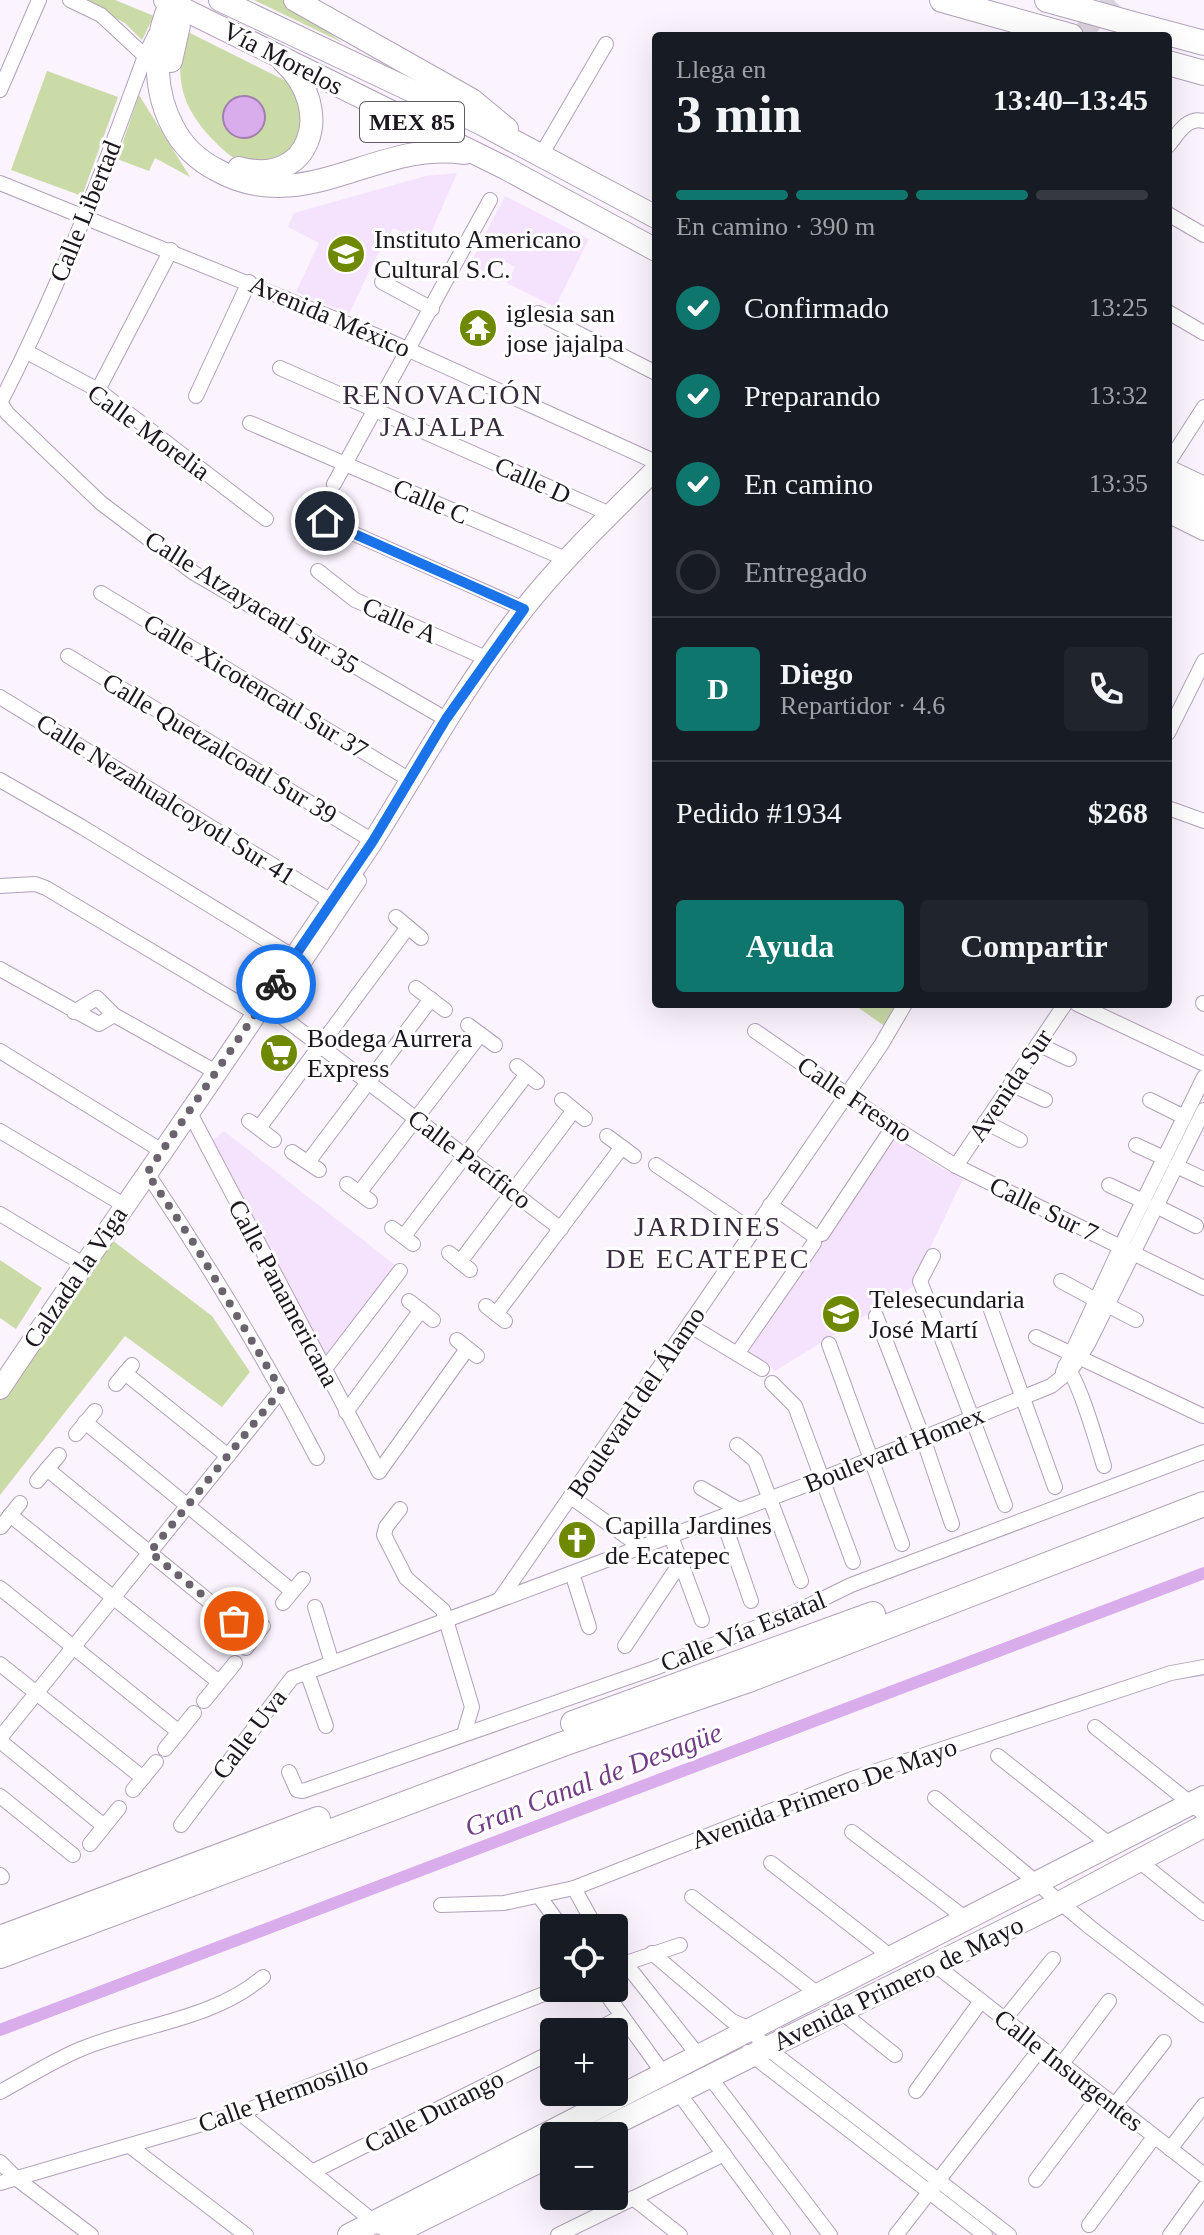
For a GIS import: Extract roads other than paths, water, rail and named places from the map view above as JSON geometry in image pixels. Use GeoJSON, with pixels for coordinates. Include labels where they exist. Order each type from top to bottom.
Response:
{"type":"FeatureCollection","features":[{"type":"Feature","properties":{"kind":"highway"},"geometry":{"type":"LineString","coordinates":[[942,0],[1057,32]]}},
{"type":"Feature","properties":{"kind":"highway"},"geometry":{"type":"LineString","coordinates":[[1047,0],[1163,32]]}},
{"type":"Feature","properties":{"kind":"highway"},"geometry":{"type":"LineString","coordinates":[[1172,34],[1204,43]]}},
{"type":"Feature","properties":{"kind":"highway"},"geometry":{"type":"LineString","coordinates":[[1172,64],[1204,73]]}},
{"type":"Feature","properties":{"kind":"highway"},"geometry":{"type":"LineString","coordinates":[[0,1938],[865,1617],[1204,1487]]}},
{"type":"Feature","properties":{"kind":"highway"},"geometry":{"type":"LineString","coordinates":[[0,1956],[563,1744],[746,1681],[1204,1504]]}},
{"type":"Feature","properties":{"kind":"main road","name":"Vía Morelos"},"geometry":{"type":"LineString","coordinates":[[220,0],[480,123],[652,215]]}},
{"type":"Feature","properties":{"kind":"main road"},"geometry":{"type":"LineString","coordinates":[[295,0],[472,100],[532,153]]}},
{"type":"Feature","properties":{"kind":"main road","name":"Vía Morelos"},"geometry":{"type":"LineString","coordinates":[[168,14],[271,51],[480,156],[652,248]]}},
{"type":"Feature","properties":{"kind":"main road"},"geometry":{"type":"LineString","coordinates":[[168,14],[173,90],[181,112],[209,149],[229,164],[245,170],[262,171],[286,164],[305,146],[312,128],[312,106],[306,90],[289,66],[271,51]]}},
{"type":"Feature","properties":{"kind":"main road"},"geometry":{"type":"LineString","coordinates":[[168,14],[159,41],[158,68],[161,95],[168,117],[190,149],[210,166],[230,177],[252,184],[301,185],[319,183],[427,151],[454,151],[480,156]]}},
{"type":"Feature","properties":{"kind":"main road","name":"Calzada la Viga"},"geometry":{"type":"LineString","coordinates":[[0,1389],[216,1072],[265,1008],[294,957],[373,841],[446,719],[488,659],[524,609],[610,514],[652,473]]}},
{"type":"Feature","properties":{"kind":"main road"},"geometry":{"type":"LineString","coordinates":[[1172,473],[1204,488]]}},
{"type":"Feature","properties":{"kind":"main road"},"geometry":{"type":"LineString","coordinates":[[1172,494],[1204,511]]}},
{"type":"Feature","properties":{"kind":"main road"},"geometry":{"type":"LineString","coordinates":[[1172,513],[1204,529]]}},
{"type":"Feature","properties":{"kind":"main road","name":"Avenida Primero De Mayo"},"geometry":{"type":"LineString","coordinates":[[739,2029],[818,1994],[1109,1844],[1200,1805]]}},
{"type":"Feature","properties":{"kind":"main road","name":"Avenida Primero de Mayo"},"geometry":{"type":"LineString","coordinates":[[618,2122],[1061,1902],[1204,1826]]}},
{"type":"Feature","properties":{"kind":"main road","name":"Avenida Primero de Mayo"},"geometry":{"type":"LineString","coordinates":[[385,2231],[739,2029]]}},
{"type":"Feature","properties":{"kind":"main road","name":"Avenida Primero de Mayo"},"geometry":{"type":"LineString","coordinates":[[349,2235],[385,2231],[540,2160]]}},
{"type":"Feature","properties":{"kind":"street"},"geometry":{"type":"LineString","coordinates":[[0,90],[39,0]]}},
{"type":"Feature","properties":{"kind":"street"},"geometry":{"type":"LineString","coordinates":[[70,0],[101,15],[145,56]]}},
{"type":"Feature","properties":{"kind":"street","name":"Calle Libertad"},"geometry":{"type":"LineString","coordinates":[[0,402],[27,352],[86,216],[145,56],[168,14]]}},
{"type":"Feature","properties":{"kind":"street"},"geometry":{"type":"LineString","coordinates":[[532,153],[606,44]]}},
{"type":"Feature","properties":{"kind":"street"},"geometry":{"type":"LineString","coordinates":[[1172,141],[1188,122],[1201,120]]}},
{"type":"Feature","properties":{"kind":"street","name":"Avenida México"},"geometry":{"type":"LineString","coordinates":[[0,183],[171,250],[409,350],[652,460]]}},
{"type":"Feature","properties":{"kind":"street"},"geometry":{"type":"LineString","coordinates":[[334,484],[490,200]]}},
{"type":"Feature","properties":{"kind":"street"},"geometry":{"type":"LineString","coordinates":[[1172,216],[1204,235]]}},
{"type":"Feature","properties":{"kind":"street"},"geometry":{"type":"LineString","coordinates":[[98,390],[171,250]]}},
{"type":"Feature","properties":{"kind":"street"},"geometry":{"type":"LineString","coordinates":[[196,396],[249,282]]}},
{"type":"Feature","properties":{"kind":"street"},"geometry":{"type":"LineString","coordinates":[[382,282],[432,309]]}},
{"type":"Feature","properties":{"kind":"street"},"geometry":{"type":"LineString","coordinates":[[538,313],[652,371]]}},
{"type":"Feature","properties":{"kind":"street"},"geometry":{"type":"LineString","coordinates":[[1172,314],[1204,333]]}},
{"type":"Feature","properties":{"kind":"street","name":"Calle Morelia"},"geometry":{"type":"LineString","coordinates":[[27,352],[98,390],[266,519]]}},
{"type":"Feature","properties":{"kind":"street","name":"Calle D"},"geometry":{"type":"LineString","coordinates":[[280,368],[610,514]]}},
{"type":"Feature","properties":{"kind":"street","name":"Calle Atzayacatl Sur 35"},"geometry":{"type":"LineString","coordinates":[[0,402],[7,413],[101,503],[194,573],[446,719]]}},
{"type":"Feature","properties":{"kind":"street"},"geometry":{"type":"LineString","coordinates":[[1172,457],[1204,407]]}},
{"type":"Feature","properties":{"kind":"street","name":"Calle C"},"geometry":{"type":"LineString","coordinates":[[250,423],[568,560]]}},
{"type":"Feature","properties":{"kind":"street"},"geometry":{"type":"LineString","coordinates":[[325,521],[524,609]]}},
{"type":"Feature","properties":{"kind":"street","name":"Calle A"},"geometry":{"type":"LineString","coordinates":[[318,571],[355,600],[488,659]]}},
{"type":"Feature","properties":{"kind":"street","name":"Calle Xicotencatl Sur 37"},"geometry":{"type":"LineString","coordinates":[[101,593],[410,780]]}},
{"type":"Feature","properties":{"kind":"street","name":"Calle Quetzalcoatl Sur 39"},"geometry":{"type":"LineString","coordinates":[[68,656],[373,841]]}},
{"type":"Feature","properties":{"kind":"street"},"geometry":{"type":"LineString","coordinates":[[1172,725],[1204,661]]}},
{"type":"Feature","properties":{"kind":"street","name":"Calle Nezahualcoyotl Sur 41"},"geometry":{"type":"LineString","coordinates":[[0,697],[331,901]]}},
{"type":"Feature","properties":{"kind":"street"},"geometry":{"type":"LineString","coordinates":[[0,780],[294,957]]}},
{"type":"Feature","properties":{"kind":"street"},"geometry":{"type":"LineString","coordinates":[[1172,809],[1204,821]]}},
{"type":"Feature","properties":{"kind":"street"},"geometry":{"type":"LineString","coordinates":[[265,1008],[359,881],[351,873]]}},
{"type":"Feature","properties":{"kind":"street","name":"Calle Pacífico"},"geometry":{"type":"LineString","coordinates":[[0,886],[35,884],[46,888],[265,1008],[321,1045],[561,1229]]}},
{"type":"Feature","properties":{"kind":"street"},"geometry":{"type":"LineString","coordinates":[[396,917],[421,938]]}},
{"type":"Feature","properties":{"kind":"street"},"geometry":{"type":"LineString","coordinates":[[274,1140],[254,1125],[321,1045],[408,927]]}},
{"type":"Feature","properties":{"kind":"street"},"geometry":{"type":"LineString","coordinates":[[0,969],[99,1024],[114,1015]]}},
{"type":"Feature","properties":{"kind":"street"},"geometry":{"type":"LineString","coordinates":[[416,988],[445,1010]]}},
{"type":"Feature","properties":{"kind":"street"},"geometry":{"type":"LineString","coordinates":[[74,1012],[97,998],[114,1015],[216,1072]]}},
{"type":"Feature","properties":{"kind":"street"},"geometry":{"type":"LineString","coordinates":[[292,1152],[314,1166],[368,1081],[431,999]]}},
{"type":"Feature","properties":{"kind":"street","name":"Boulevard del Álamo"},"geometry":{"type":"LineString","coordinates":[[500,1600],[902,1008]]}},
{"type":"Feature","properties":{"kind":"street","name":"Avenida Sur"},"geometry":{"type":"LineString","coordinates":[[956,1166],[1062,1008]]}},
{"type":"Feature","properties":{"kind":"street"},"geometry":{"type":"LineString","coordinates":[[1085,1008],[1204,1064]]}},
{"type":"Feature","properties":{"kind":"street"},"geometry":{"type":"LineString","coordinates":[[468,1025],[495,1045]]}},
{"type":"Feature","properties":{"kind":"street","name":"Calle Fresno"},"geometry":{"type":"LineString","coordinates":[[755,1031],[893,1127],[956,1166]]}},
{"type":"Feature","properties":{"kind":"street"},"geometry":{"type":"LineString","coordinates":[[358,1193],[480,1035]]}},
{"type":"Feature","properties":{"kind":"street"},"geometry":{"type":"LineString","coordinates":[[1038,1044],[1069,1059]]}},
{"type":"Feature","properties":{"kind":"street"},"geometry":{"type":"LineString","coordinates":[[0,1051],[162,1151]]}},
{"type":"Feature","properties":{"kind":"street"},"geometry":{"type":"LineString","coordinates":[[403,1236],[527,1074]]}},
{"type":"Feature","properties":{"kind":"street"},"geometry":{"type":"LineString","coordinates":[[1104,1466],[1065,1372],[1170,1162],[1197,1120],[1204,1077]]}},
{"type":"Feature","properties":{"kind":"street"},"geometry":{"type":"LineString","coordinates":[[1011,1084],[1045,1100]]}},
{"type":"Feature","properties":{"kind":"street"},"geometry":{"type":"LineString","coordinates":[[460,1262],[514,1192],[580,1115],[562,1100]]}},
{"type":"Feature","properties":{"kind":"street"},"geometry":{"type":"LineString","coordinates":[[1150,1100],[1197,1120]]}},
{"type":"Feature","properties":{"kind":"street","name":"Calle Panamericana"},"geometry":{"type":"LineString","coordinates":[[190,1113],[379,1472],[467,1348]]}},
{"type":"Feature","properties":{"kind":"street"},"geometry":{"type":"LineString","coordinates":[[985,1122],[1020,1140]]}},
{"type":"Feature","properties":{"kind":"street"},"geometry":{"type":"LineString","coordinates":[[737,1354],[893,1127]]}},
{"type":"Feature","properties":{"kind":"street"},"geometry":{"type":"LineString","coordinates":[[0,1131],[124,1205]]}},
{"type":"Feature","properties":{"kind":"street"},"geometry":{"type":"LineString","coordinates":[[496,1314],[561,1229],[628,1152],[607,1136]]}},
{"type":"Feature","properties":{"kind":"street"},"geometry":{"type":"LineString","coordinates":[[1136,1145],[1204,1179]]}},
{"type":"Feature","properties":{"kind":"street"},"geometry":{"type":"LineString","coordinates":[[656,1165],[753,1231]]}},
{"type":"Feature","properties":{"kind":"street","name":"Calle Sur 7"},"geometry":{"type":"LineString","coordinates":[[956,1166],[1204,1288]]}},
{"type":"Feature","properties":{"kind":"street"},"geometry":{"type":"LineString","coordinates":[[147,1173],[195,1245],[281,1390],[317,1458]]}},
{"type":"Feature","properties":{"kind":"street"},"geometry":{"type":"LineString","coordinates":[[1109,1185],[1196,1226]]}},
{"type":"Feature","properties":{"kind":"street"},"geometry":{"type":"LineString","coordinates":[[770,1205],[816,1237]]}},
{"type":"Feature","properties":{"kind":"street"},"geometry":{"type":"LineString","coordinates":[[0,1214],[83,1264]]}},
{"type":"Feature","properties":{"kind":"street"},"geometry":{"type":"LineString","coordinates":[[933,1256],[920,1281],[1005,1505]]}},
{"type":"Feature","properties":{"kind":"street"},"geometry":{"type":"LineString","coordinates":[[324,1370],[400,1271]]}},
{"type":"Feature","properties":{"kind":"street"},"geometry":{"type":"LineString","coordinates":[[1061,1281],[1136,1320]]}},
{"type":"Feature","properties":{"kind":"street"},"geometry":{"type":"LineString","coordinates":[[346,1412],[421,1310]]}},
{"type":"Feature","properties":{"kind":"street"},"geometry":{"type":"LineString","coordinates":[[991,1310],[1055,1487]]}},
{"type":"Feature","properties":{"kind":"street"},"geometry":{"type":"LineString","coordinates":[[876,1316],[952,1524]]}},
{"type":"Feature","properties":{"kind":"street"},"geometry":{"type":"LineString","coordinates":[[689,1325],[762,1369]]}},
{"type":"Feature","properties":{"kind":"street"},"geometry":{"type":"LineString","coordinates":[[1036,1337],[1203,1416]]}},
{"type":"Feature","properties":{"kind":"street"},"geometry":{"type":"LineString","coordinates":[[829,1344],[902,1544]]}},
{"type":"Feature","properties":{"kind":"street","name":"Boulevard Homex"},"geometry":{"type":"LineString","coordinates":[[446,1621],[822,1479],[1023,1398],[1065,1372]]}},
{"type":"Feature","properties":{"kind":"street"},"geometry":{"type":"LineString","coordinates":[[125,1374],[228,1456]]}},
{"type":"Feature","properties":{"kind":"street"},"geometry":{"type":"LineString","coordinates":[[772,1383],[795,1406],[853,1562]]}},
{"type":"Feature","properties":{"kind":"street"},"geometry":{"type":"LineString","coordinates":[[104,1826],[0,1739],[281,1390]]}},
{"type":"Feature","properties":{"kind":"street"},"geometry":{"type":"LineString","coordinates":[[85,1422],[188,1505],[287,1597],[303,1579]]}},
{"type":"Feature","properties":{"kind":"street"},"geometry":{"type":"LineString","coordinates":[[737,1445],[755,1460],[801,1581]]}},
{"type":"Feature","properties":{"kind":"street","name":"Calle Vía Estatal"},"geometry":{"type":"LineString","coordinates":[[289,1772],[294,1786],[303,1791],[655,1668],[802,1609],[851,1585],[1204,1452]]}},
{"type":"Feature","properties":{"kind":"street"},"geometry":{"type":"LineString","coordinates":[[37,1481],[59,1455]]}},
{"type":"Feature","properties":{"kind":"street"},"geometry":{"type":"LineString","coordinates":[[47,1469],[255,1637]]}},
{"type":"Feature","properties":{"kind":"street"},"geometry":{"type":"LineString","coordinates":[[701,1488],[739,1510]]}},
{"type":"Feature","properties":{"kind":"street"},"geometry":{"type":"LineString","coordinates":[[571,1497],[641,1547]]}},
{"type":"Feature","properties":{"kind":"street"},"geometry":{"type":"LineString","coordinates":[[400,1509],[386,1527],[384,1535],[406,1578],[443,1610],[472,1707],[464,1734]]}},
{"type":"Feature","properties":{"kind":"street"},"geometry":{"type":"LineString","coordinates":[[10,1515],[219,1682]]}},
{"type":"Feature","properties":{"kind":"street"},"geometry":{"type":"LineString","coordinates":[[722,1517],[751,1601]]}},
{"type":"Feature","properties":{"kind":"street"},"geometry":{"type":"LineString","coordinates":[[671,1536],[702,1620]]}},
{"type":"Feature","properties":{"kind":"street"},"geometry":{"type":"LineString","coordinates":[[625,1646],[681,1562]]}},
{"type":"Feature","properties":{"kind":"street"},"geometry":{"type":"LineString","coordinates":[[572,1573],[589,1627]]}},
{"type":"Feature","properties":{"kind":"street"},"geometry":{"type":"LineString","coordinates":[[0,1588],[179,1732]]}},
{"type":"Feature","properties":{"kind":"street"},"geometry":{"type":"LineString","coordinates":[[315,1607],[332,1663]]}},
{"type":"Feature","properties":{"kind":"street","name":"Calle Uva"},"geometry":{"type":"LineString","coordinates":[[181,1825],[292,1678],[446,1621]]}},
{"type":"Feature","properties":{"kind":"street"},"geometry":{"type":"LineString","coordinates":[[165,1749],[235,1663]]}},
{"type":"Feature","properties":{"kind":"street"},"geometry":{"type":"LineString","coordinates":[[0,1664],[143,1778]]}},
{"type":"Feature","properties":{"kind":"street","name":"Avenida Primero De Mayo"},"geometry":{"type":"LineString","coordinates":[[441,1905],[504,1903],[574,1888],[852,1779],[1171,1673],[1204,1667]]}},
{"type":"Feature","properties":{"kind":"street"},"geometry":{"type":"LineString","coordinates":[[307,1672],[326,1726]]}},
{"type":"Feature","properties":{"kind":"street"},"geometry":{"type":"LineString","coordinates":[[472,1707],[494,1724]]}},
{"type":"Feature","properties":{"kind":"street"},"geometry":{"type":"LineString","coordinates":[[1095,1727],[1200,1805]]}},
{"type":"Feature","properties":{"kind":"street"},"geometry":{"type":"LineString","coordinates":[[998,1756],[1109,1844]]}},
{"type":"Feature","properties":{"kind":"street"},"geometry":{"type":"LineString","coordinates":[[133,1790],[156,1762]]}},
{"type":"Feature","properties":{"kind":"street"},"geometry":{"type":"LineString","coordinates":[[0,1796],[73,1855]]}},
{"type":"Feature","properties":{"kind":"street"},"geometry":{"type":"LineString","coordinates":[[935,1798],[1204,2015]]}},
{"type":"Feature","properties":{"kind":"street"},"geometry":{"type":"LineString","coordinates":[[90,1844],[119,1808]]}},
{"type":"Feature","properties":{"kind":"street"},"geometry":{"type":"LineString","coordinates":[[852,1832],[965,1918]]}},
{"type":"Feature","properties":{"kind":"street"},"geometry":{"type":"LineString","coordinates":[[1139,1861],[1204,1913]]}},
{"type":"Feature","properties":{"kind":"street"},"geometry":{"type":"LineString","coordinates":[[771,1863],[890,1956]]}},
{"type":"Feature","properties":{"kind":"street"},"geometry":{"type":"LineString","coordinates":[[574,1888],[588,1914]]}},
{"type":"Feature","properties":{"kind":"street"},"geometry":{"type":"LineString","coordinates":[[539,1896],[552,1914]]}},
{"type":"Feature","properties":{"kind":"street"},"geometry":{"type":"LineString","coordinates":[[692,1897],[818,1994]]}},
{"type":"Feature","properties":{"kind":"street"},"geometry":{"type":"LineString","coordinates":[[628,1962],[680,1945]]}},
{"type":"Feature","properties":{"kind":"street"},"geometry":{"type":"LineString","coordinates":[[652,1953],[739,2029],[759,2052],[933,2186],[1009,2235]]}},
{"type":"Feature","properties":{"kind":"street"},"geometry":{"type":"LineString","coordinates":[[1004,2020],[1053,1959]]}},
{"type":"Feature","properties":{"kind":"street","name":"Calle Insurgentes"},"geometry":{"type":"LineString","coordinates":[[934,1964],[1204,2175]]}},
{"type":"Feature","properties":{"kind":"street"},"geometry":{"type":"LineString","coordinates":[[628,1974],[698,2055]]}},
{"type":"Feature","properties":{"kind":"street"},"geometry":{"type":"LineString","coordinates":[[0,2092],[81,2049],[198,2013],[245,1992],[263,1977]]}},
{"type":"Feature","properties":{"kind":"street","name":"Calle Hermosillo"},"geometry":{"type":"LineString","coordinates":[[0,2183],[240,2113],[540,1995]]}},
{"type":"Feature","properties":{"kind":"street"},"geometry":{"type":"LineString","coordinates":[[916,2091],[981,2001]]}},
{"type":"Feature","properties":{"kind":"street"},"geometry":{"type":"LineString","coordinates":[[1061,2065],[1109,2001]]}},
{"type":"Feature","properties":{"kind":"street"},"geometry":{"type":"LineString","coordinates":[[611,2002],[663,2073]]}},
{"type":"Feature","properties":{"kind":"street"},"geometry":{"type":"LineString","coordinates":[[840,2011],[895,2055]]}},
{"type":"Feature","properties":{"kind":"street"},"geometry":{"type":"LineString","coordinates":[[1114,2106],[1164,2042]]}},
{"type":"Feature","properties":{"kind":"street"},"geometry":{"type":"LineString","coordinates":[[896,2235],[1041,2048]]}},
{"type":"Feature","properties":{"kind":"street","name":"Calle Durango"},"geometry":{"type":"LineString","coordinates":[[314,2171],[540,2058]]}},
{"type":"Feature","properties":{"kind":"street"},"geometry":{"type":"LineString","coordinates":[[709,2076],[830,2235]]}},
{"type":"Feature","properties":{"kind":"street"},"geometry":{"type":"LineString","coordinates":[[678,2092],[783,2235]]}},
{"type":"Feature","properties":{"kind":"street"},"geometry":{"type":"LineString","coordinates":[[1036,2180],[1100,2095]]}},
{"type":"Feature","properties":{"kind":"street"},"geometry":{"type":"LineString","coordinates":[[1170,2149],[1204,2105]]}},
{"type":"Feature","properties":{"kind":"street"},"geometry":{"type":"LineString","coordinates":[[240,2113],[385,2231]]}},
{"type":"Feature","properties":{"kind":"street"},"geometry":{"type":"LineString","coordinates":[[1089,2225],[1154,2137]]}},
{"type":"Feature","properties":{"kind":"street"},"geometry":{"type":"LineString","coordinates":[[131,2147],[246,2235]]}},
{"type":"Feature","properties":{"kind":"street"},"geometry":{"type":"LineString","coordinates":[[558,2235],[724,2154]]}},
{"type":"Feature","properties":{"kind":"street"},"geometry":{"type":"LineString","coordinates":[[0,2162],[71,2229],[91,2235]]}},
{"type":"Feature","properties":{"kind":"street"},"geometry":{"type":"LineString","coordinates":[[933,2186],[985,2235]]}},
{"type":"Feature","properties":{"kind":"street"},"geometry":{"type":"LineString","coordinates":[[1170,2235],[1204,2188]]}},
{"type":"Feature","properties":{"kind":"street"},"geometry":{"type":"LineString","coordinates":[[633,2198],[680,2235]]}},
{"type":"Feature","properties":{"kind":"waterway","name":"Gran Canal de Desagüe"},"geometry":{"type":"LineString","coordinates":[[0,2030],[1204,1573]]}},
{"type":"Feature","properties":{"kind":"tunnel"},"geometry":{"type":"LineString","coordinates":[[1083,32],[1114,0]]}},
{"type":"Feature","properties":{"kind":"place","name":"Instituto Americano Cultural S.C."},"geometry":{"type":"Point","coordinates":[346,254]}},
{"type":"Feature","properties":{"kind":"place","name":"iglesia san jose jajalpa"},"geometry":{"type":"Point","coordinates":[478,328]}},
{"type":"Feature","properties":{"kind":"place","name":"Bodega Aurrera Express"},"geometry":{"type":"Point","coordinates":[279,1053]}},
{"type":"Feature","properties":{"kind":"place","name":"Telesecundaria José Martí"},"geometry":{"type":"Point","coordinates":[841,1314]}},
{"type":"Feature","properties":{"kind":"place","name":"Capilla Jardines de Ecatepec"},"geometry":{"type":"Point","coordinates":[577,1540]}},
{"type":"Feature","properties":{"kind":"district","name":"RENOVACIÓN JAJALPA"},"geometry":{"type":"Point","coordinates":[443,410]}},
{"type":"Feature","properties":{"kind":"district","name":"JARDINES DE ECATEPEC"},"geometry":{"type":"Point","coordinates":[708,1242]}}]}
